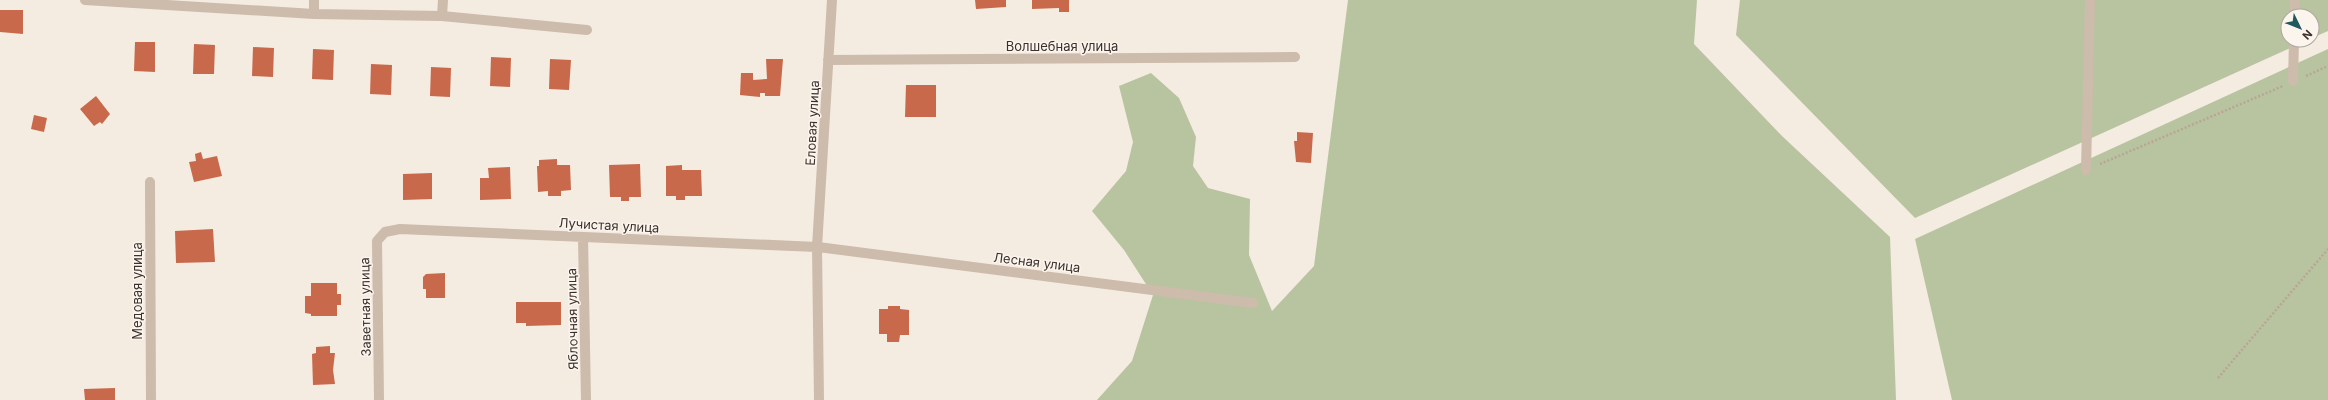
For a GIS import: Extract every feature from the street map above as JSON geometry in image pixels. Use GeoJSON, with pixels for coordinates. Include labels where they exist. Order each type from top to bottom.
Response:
{"type":"FeatureCollection","features":[{"type":"Feature","properties":{"kind":"street"},"geometry":{"type":"LineString","coordinates":[[85,0],[314,14],[442,16],[587,30]]}},
{"type":"Feature","properties":{"kind":"street"},"geometry":{"type":"LineString","coordinates":[[314,0],[314,14]]}},
{"type":"Feature","properties":{"kind":"street"},"geometry":{"type":"LineString","coordinates":[[442,16],[443,0]]}},
{"type":"Feature","properties":{"kind":"street","name":"Еловая улица"},"geometry":{"type":"LineString","coordinates":[[819,400],[818,247],[832,0]]}},
{"type":"Feature","properties":{"kind":"street"},"geometry":{"type":"LineString","coordinates":[[2086,170],[2090,0]]}},
{"type":"Feature","properties":{"kind":"street"},"geometry":{"type":"LineString","coordinates":[[2293,81],[2294,48]]}},
{"type":"Feature","properties":{"kind":"street","name":"Волшебная улица"},"geometry":{"type":"LineString","coordinates":[[828,60],[1295,58]]}},
{"type":"Feature","properties":{"kind":"street","name":"Медовая улица"},"geometry":{"type":"LineString","coordinates":[[150,182],[151,400]]}},
{"type":"Feature","properties":{"kind":"street","name":"Лучистая улица"},"geometry":{"type":"LineString","coordinates":[[400,229],[818,247]]}},
{"type":"Feature","properties":{"kind":"street","name":"Заветная улица"},"geometry":{"type":"LineString","coordinates":[[379,400],[377,241],[384,232],[400,229]]}},
{"type":"Feature","properties":{"kind":"street","name":"Яблочная улица"},"geometry":{"type":"LineString","coordinates":[[584,237],[586,400]]}},
{"type":"Feature","properties":{"kind":"street","name":"Лесная улица"},"geometry":{"type":"LineString","coordinates":[[818,247],[1253,303]]}},
{"type":"Feature","properties":{"kind":"path"},"geometry":{"type":"LineString","coordinates":[[2086,170],[2328,66]]}},
{"type":"Feature","properties":{"kind":"path"},"geometry":{"type":"LineString","coordinates":[[2218,378],[2328,249]]}},
{"type":"Feature","properties":{"kind":"green space"},"geometry":{"type":"Polygon","coordinates":[[[1348,0],[1697,0],[1694,44],[1782,136],[1890,237],[1896,400],[1097,400],[1132,361],[1153,295],[1124,250],[1092,211],[1126,171],[1133,142],[1119,86],[1151,73],[1179,98],[1196,137],[1193,166],[1208,188],[1250,199],[1249,255],[1272,311],[1314,266],[1348,0]]]}},
{"type":"Feature","properties":{"kind":"green space"},"geometry":{"type":"Polygon","coordinates":[[[1740,0],[2328,0],[2328,31],[2320,34],[2320,8],[2280,8],[2280,48],[2290,48],[1915,218],[1736,35],[1740,0]]]}},
{"type":"Feature","properties":{"kind":"green space"},"geometry":{"type":"Polygon","coordinates":[[[2328,49],[2328,400],[1952,400],[1915,239],[2328,49]]]}},
{"type":"Feature","properties":{"kind":"building"},"geometry":{"type":"Polygon","coordinates":[[[975,0],[1006,0],[1006,7],[976,9],[975,0]]]}},
{"type":"Feature","properties":{"kind":"building"},"geometry":{"type":"Polygon","coordinates":[[[1032,0],[1069,0],[1069,12],[1059,12],[1059,8],[1032,9],[1032,0]]]}},
{"type":"Feature","properties":{"kind":"building"},"geometry":{"type":"Polygon","coordinates":[[[0,10],[23,10],[23,34],[0,32],[0,10]]]}},
{"type":"Feature","properties":{"kind":"building"},"geometry":{"type":"Polygon","coordinates":[[[135,42],[155,42],[155,72],[134,71],[135,42]]]}},
{"type":"Feature","properties":{"kind":"building"},"geometry":{"type":"Polygon","coordinates":[[[194,44],[215,45],[214,74],[193,74],[194,44]]]}},
{"type":"Feature","properties":{"kind":"building"},"geometry":{"type":"Polygon","coordinates":[[[253,47],[274,48],[273,77],[252,76],[253,47]]]}},
{"type":"Feature","properties":{"kind":"building"},"geometry":{"type":"Polygon","coordinates":[[[313,49],[334,50],[333,80],[312,79],[313,49]]]}},
{"type":"Feature","properties":{"kind":"building"},"geometry":{"type":"Polygon","coordinates":[[[491,57],[511,58],[510,87],[490,86],[491,57]]]}},
{"type":"Feature","properties":{"kind":"building"},"geometry":{"type":"Polygon","coordinates":[[[550,59],[571,60],[569,90],[549,89],[550,59]]]}},
{"type":"Feature","properties":{"kind":"building"},"geometry":{"type":"Polygon","coordinates":[[[766,59],[783,59],[780,96],[765,96],[765,93],[760,93],[760,97],[740,95],[741,73],[753,73],[753,80],[767,79],[766,59]]]}},
{"type":"Feature","properties":{"kind":"building"},"geometry":{"type":"Polygon","coordinates":[[[371,64],[392,65],[391,95],[370,94],[371,64]]]}},
{"type":"Feature","properties":{"kind":"building"},"geometry":{"type":"Polygon","coordinates":[[[431,67],[451,68],[450,97],[430,96],[431,67]]]}},
{"type":"Feature","properties":{"kind":"building"},"geometry":{"type":"Polygon","coordinates":[[[906,85],[936,85],[936,117],[905,117],[906,85]]]}},
{"type":"Feature","properties":{"kind":"building"},"geometry":{"type":"Polygon","coordinates":[[[96,96],[110,114],[102,124],[100,122],[94,126],[80,109],[96,96]]]}},
{"type":"Feature","properties":{"kind":"building"},"geometry":{"type":"Polygon","coordinates":[[[34,115],[47,118],[44,132],[31,129],[34,115]]]}},
{"type":"Feature","properties":{"kind":"building"},"geometry":{"type":"Polygon","coordinates":[[[1297,132],[1313,133],[1311,163],[1296,162],[1294,141],[1297,141],[1297,132]]]}},
{"type":"Feature","properties":{"kind":"building"},"geometry":{"type":"Polygon","coordinates":[[[201,152],[203,159],[217,156],[222,176],[194,182],[189,162],[196,161],[195,154],[201,152]]]}},
{"type":"Feature","properties":{"kind":"building"},"geometry":{"type":"Polygon","coordinates":[[[557,159],[557,165],[570,165],[571,190],[561,191],[561,196],[548,196],[548,191],[538,192],[537,166],[539,166],[539,160],[557,159]]]}},
{"type":"Feature","properties":{"kind":"building"},"geometry":{"type":"Polygon","coordinates":[[[640,164],[641,197],[629,197],[629,201],[621,201],[621,197],[610,197],[609,165],[640,164]]]}},
{"type":"Feature","properties":{"kind":"building"},"geometry":{"type":"Polygon","coordinates":[[[682,165],[682,170],[701,170],[702,196],[685,196],[685,200],[676,200],[676,196],[666,196],[666,166],[682,165]]]}},
{"type":"Feature","properties":{"kind":"building"},"geometry":{"type":"Polygon","coordinates":[[[510,167],[511,199],[480,200],[480,178],[489,178],[488,168],[510,167]]]}},
{"type":"Feature","properties":{"kind":"building"},"geometry":{"type":"Polygon","coordinates":[[[432,173],[432,199],[403,200],[403,174],[432,173]]]}},
{"type":"Feature","properties":{"kind":"building"},"geometry":{"type":"Polygon","coordinates":[[[213,229],[215,262],[176,263],[175,231],[213,229]]]}},
{"type":"Feature","properties":{"kind":"building"},"geometry":{"type":"Polygon","coordinates":[[[445,273],[445,298],[426,298],[426,289],[423,289],[423,277],[426,274],[445,273]]]}},
{"type":"Feature","properties":{"kind":"building"},"geometry":{"type":"Polygon","coordinates":[[[311,283],[337,283],[337,294],[341,294],[341,305],[337,305],[337,316],[311,316],[311,314],[305,313],[305,296],[311,296],[311,283]]]}},
{"type":"Feature","properties":{"kind":"building"},"geometry":{"type":"Polygon","coordinates":[[[516,302],[561,302],[561,325],[526,326],[526,323],[516,323],[516,302]]]}},
{"type":"Feature","properties":{"kind":"building"},"geometry":{"type":"Polygon","coordinates":[[[888,306],[900,306],[900,309],[909,310],[909,335],[900,335],[899,342],[887,342],[887,334],[879,334],[879,309],[888,309],[888,306]]]}},
{"type":"Feature","properties":{"kind":"building"},"geometry":{"type":"Polygon","coordinates":[[[330,346],[330,353],[335,353],[333,370],[335,384],[313,385],[312,354],[316,353],[316,347],[330,346]]]}},
{"type":"Feature","properties":{"kind":"building"},"geometry":{"type":"Polygon","coordinates":[[[115,388],[115,400],[85,400],[84,389],[115,388]]]}}]}
